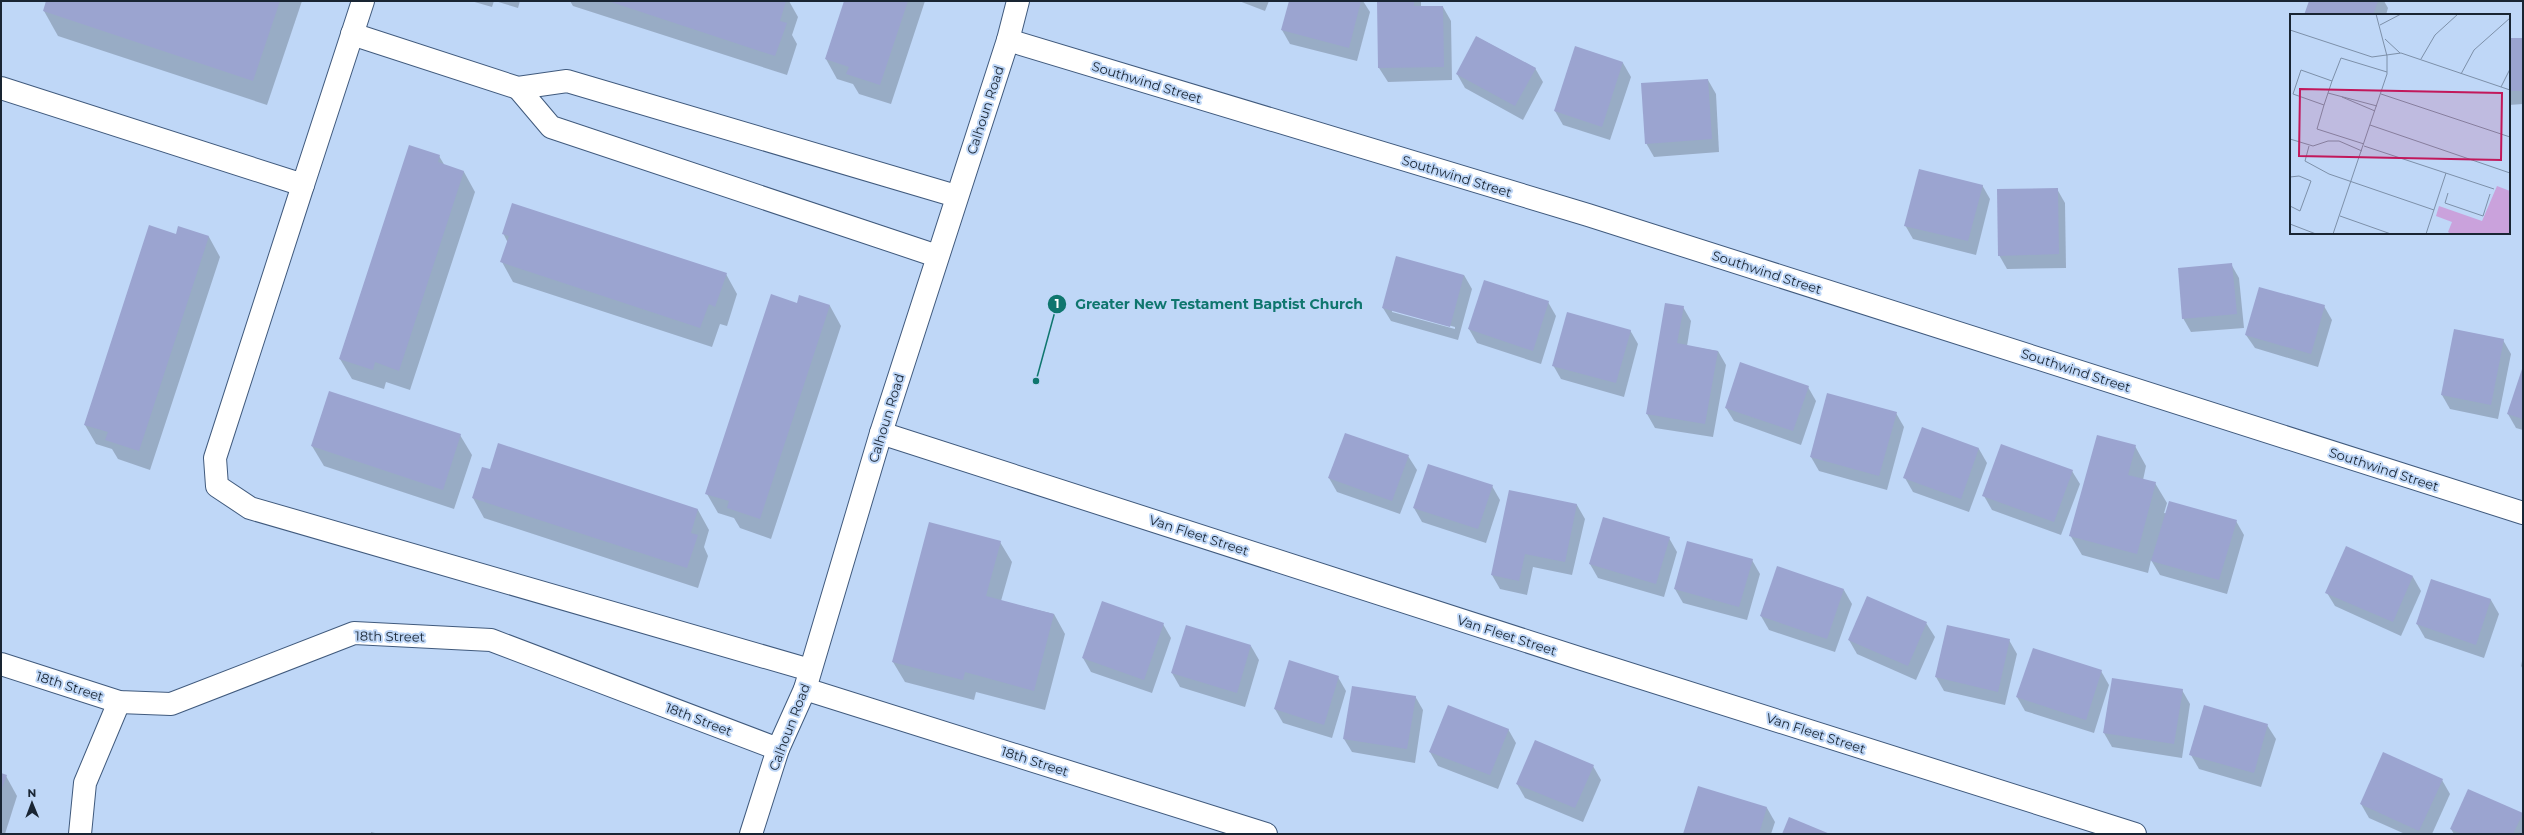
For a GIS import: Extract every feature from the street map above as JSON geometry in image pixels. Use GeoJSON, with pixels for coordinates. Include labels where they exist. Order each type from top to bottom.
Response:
{"type":"FeatureCollection","features":[{"type":"Feature","properties":{"kind":"street"},"geometry":{"type":"LineString","coordinates":[[1,88],[304,185],[363,1]]}},
{"type":"Feature","properties":{"kind":"street","name":"Calhoun Road"},"geometry":{"type":"LineString","coordinates":[[751,834],[778,749],[807,679],[881,433],[956,196],[1008,40],[1018,1]]}},
{"type":"Feature","properties":{"kind":"street"},"geometry":{"type":"LineString","coordinates":[[352,34],[518,88],[567,81],[956,196]]}},
{"type":"Feature","properties":{"kind":"street","name":"Southwind Street"},"geometry":{"type":"LineString","coordinates":[[1008,40],[1588,215],[2523,513]]}},
{"type":"Feature","properties":{"kind":"street"},"geometry":{"type":"LineString","coordinates":[[518,88],[551,127],[937,256]]}},
{"type":"Feature","properties":{"kind":"street","name":"18th Street"},"geometry":{"type":"LineString","coordinates":[[304,185],[215,458],[217,486],[250,508],[807,679],[1266,834]]}},
{"type":"Feature","properties":{"kind":"street","name":"Van Fleet Street"},"geometry":{"type":"LineString","coordinates":[[881,433],[1574,657],[2135,834]]}},
{"type":"Feature","properties":{"kind":"street","name":"18th Street"},"geometry":{"type":"LineString","coordinates":[[1,664],[119,702],[171,704],[354,633],[491,640],[778,749]]}},
{"type":"Feature","properties":{"kind":"street"},"geometry":{"type":"LineString","coordinates":[[80,834],[85,783],[119,702]]}},
{"type":"Feature","properties":{"kind":"building"},"geometry":{"type":"Polygon","coordinates":[[[46,1],[280,1],[253,81],[43,11],[46,1]]]}},
{"type":"Feature","properties":{"kind":"building"},"geometry":{"type":"Polygon","coordinates":[[[608,1],[786,1],[780,21],[787,23],[775,56],[608,1]]]}},
{"type":"Feature","properties":{"kind":"building"},"geometry":{"type":"Polygon","coordinates":[[[844,1],[908,1],[880,85],[846,74],[849,67],[825,59],[844,1]]]}},
{"type":"Feature","properties":{"kind":"building"},"geometry":{"type":"Polygon","coordinates":[[[1289,1],[1361,1],[1349,48],[1281,30],[1289,1]]]}},
{"type":"Feature","properties":{"kind":"building"},"geometry":{"type":"Polygon","coordinates":[[[1377,1],[1414,1],[1414,6],[1443,6],[1444,67],[1378,68],[1377,1]]]}},
{"type":"Feature","properties":{"kind":"building"},"geometry":{"type":"Polygon","coordinates":[[[2309,1],[2378,1],[2373,14],[2304,14],[2309,1]]]}},
{"type":"Feature","properties":{"kind":"building"},"geometry":{"type":"Polygon","coordinates":[[[1476,36],[1536,68],[1515,106],[1456,74],[1476,36]]]}},
{"type":"Feature","properties":{"kind":"building"},"geometry":{"type":"Polygon","coordinates":[[[2510,38],[2523,38],[2523,91],[2510,91],[2510,38]]]}},
{"type":"Feature","properties":{"kind":"building"},"geometry":{"type":"Polygon","coordinates":[[[1575,46],[1623,62],[1602,127],[1554,111],[1575,46]]]}},
{"type":"Feature","properties":{"kind":"building"},"geometry":{"type":"Polygon","coordinates":[[[1708,79],[1712,139],[1645,144],[1641,83],[1708,79]]]}},
{"type":"Feature","properties":{"kind":"building"},"geometry":{"type":"Polygon","coordinates":[[[409,145],[440,155],[438,162],[464,171],[399,371],[375,362],[373,370],[339,359],[409,145]]]}},
{"type":"Feature","properties":{"kind":"building"},"geometry":{"type":"Polygon","coordinates":[[[1919,169],[1983,185],[1968,241],[1904,226],[1919,169]]]}},
{"type":"Feature","properties":{"kind":"building"},"geometry":{"type":"Polygon","coordinates":[[[2058,188],[2059,254],[1998,256],[1997,189],[2058,188]]]}},
{"type":"Feature","properties":{"kind":"building"},"geometry":{"type":"Polygon","coordinates":[[[512,203],[727,273],[715,307],[709,304],[700,328],[500,262],[509,236],[502,234],[512,203]]]}},
{"type":"Feature","properties":{"kind":"building"},"geometry":{"type":"Polygon","coordinates":[[[149,225],[176,234],[178,226],[209,236],[139,451],[105,440],[108,432],[84,425],[149,225]]]}},
{"type":"Feature","properties":{"kind":"building"},"geometry":{"type":"Polygon","coordinates":[[[1396,256],[1464,275],[1450,327],[1382,308],[1396,256]]]}},
{"type":"Feature","properties":{"kind":"building"},"geometry":{"type":"Polygon","coordinates":[[[2232,263],[2237,314],[2182,319],[2178,268],[2232,263]]]}},
{"type":"Feature","properties":{"kind":"building"},"geometry":{"type":"Polygon","coordinates":[[[1484,280],[1549,301],[1533,351],[1468,329],[1484,280]]]}},
{"type":"Feature","properties":{"kind":"building"},"geometry":{"type":"Polygon","coordinates":[[[2259,287],[2325,305],[2311,354],[2245,335],[2259,287]]]}},
{"type":"Feature","properties":{"kind":"building"},"geometry":{"type":"Polygon","coordinates":[[[771,294],[797,303],[799,295],[830,305],[760,519],[727,508],[729,501],[705,494],[771,294]]]}},
{"type":"Feature","properties":{"kind":"building"},"geometry":{"type":"Polygon","coordinates":[[[1665,303],[1684,306],[1677,343],[1718,351],[1705,424],[1646,414],[1665,303]]]}},
{"type":"Feature","properties":{"kind":"building"},"geometry":{"type":"Polygon","coordinates":[[[1567,312],[1631,330],[1616,383],[1552,366],[1567,312]]]}},
{"type":"Feature","properties":{"kind":"building"},"geometry":{"type":"Polygon","coordinates":[[[2454,329],[2504,339],[2491,405],[2441,395],[2454,329]]]}},
{"type":"Feature","properties":{"kind":"building"},"geometry":{"type":"Polygon","coordinates":[[[1740,362],[1809,386],[1793,431],[1725,408],[1740,362]]]}},
{"type":"Feature","properties":{"kind":"building"},"geometry":{"type":"Polygon","coordinates":[[[2523,366],[2523,419],[2507,414],[2523,366]]]}},
{"type":"Feature","properties":{"kind":"building"},"geometry":{"type":"Polygon","coordinates":[[[329,391],[461,434],[443,490],[311,446],[329,391]]]}},
{"type":"Feature","properties":{"kind":"building"},"geometry":{"type":"Polygon","coordinates":[[[1827,393],[1897,412],[1879,476],[1810,457],[1827,393]]]}},
{"type":"Feature","properties":{"kind":"building"},"geometry":{"type":"Polygon","coordinates":[[[1922,427],[1979,448],[1961,499],[1903,478],[1922,427]]]}},
{"type":"Feature","properties":{"kind":"building"},"geometry":{"type":"Polygon","coordinates":[[[1345,433],[1409,455],[1392,501],[1328,478],[1345,433]]]}},
{"type":"Feature","properties":{"kind":"building"},"geometry":{"type":"Polygon","coordinates":[[[2097,435],[2136,445],[2128,475],[2156,482],[2137,554],[2069,536],[2097,435]]]}},
{"type":"Feature","properties":{"kind":"building"},"geometry":{"type":"Polygon","coordinates":[[[498,443],[698,509],[691,533],[698,535],[687,568],[472,498],[482,467],[490,469],[498,443]]]}},
{"type":"Feature","properties":{"kind":"building"},"geometry":{"type":"Polygon","coordinates":[[[2001,444],[2073,470],[2054,522],[1982,496],[2001,444]]]}},
{"type":"Feature","properties":{"kind":"building"},"geometry":{"type":"Polygon","coordinates":[[[1428,464],[1493,485],[1478,529],[1413,508],[1428,464]]]}},
{"type":"Feature","properties":{"kind":"building"},"geometry":{"type":"Polygon","coordinates":[[[1509,490],[1577,504],[1565,562],[1525,554],[1519,581],[1491,575],[1509,490]]]}},
{"type":"Feature","properties":{"kind":"building"},"geometry":{"type":"Polygon","coordinates":[[[2169,501],[2237,520],[2219,580],[2151,561],[2169,501]]]}},
{"type":"Feature","properties":{"kind":"building"},"geometry":{"type":"Polygon","coordinates":[[[1603,517],[1670,537],[1656,584],[1589,564],[1603,517]]]}},
{"type":"Feature","properties":{"kind":"building"},"geometry":{"type":"Polygon","coordinates":[[[929,522],[1001,541],[986,596],[1054,614],[1034,691],[965,672],[963,680],[892,662],[929,522]]]}},
{"type":"Feature","properties":{"kind":"building"},"geometry":{"type":"Polygon","coordinates":[[[1687,541],[1753,559],[1739,607],[1674,589],[1687,541]]]}},
{"type":"Feature","properties":{"kind":"building"},"geometry":{"type":"Polygon","coordinates":[[[2346,546],[2413,576],[2393,622],[2325,593],[2346,546]]]}},
{"type":"Feature","properties":{"kind":"building"},"geometry":{"type":"Polygon","coordinates":[[[1777,566],[1844,589],[1827,639],[1760,616],[1777,566]]]}},
{"type":"Feature","properties":{"kind":"building"},"geometry":{"type":"Polygon","coordinates":[[[2431,579],[2491,599],[2476,645],[2416,624],[2431,579]]]}},
{"type":"Feature","properties":{"kind":"building"},"geometry":{"type":"Polygon","coordinates":[[[1867,596],[1927,622],[1908,666],[1848,640],[1867,596]]]}},
{"type":"Feature","properties":{"kind":"building"},"geometry":{"type":"Polygon","coordinates":[[[1102,601],[1164,623],[1144,680],[1082,658],[1102,601]]]}},
{"type":"Feature","properties":{"kind":"building"},"geometry":{"type":"Polygon","coordinates":[[[1186,625],[1251,645],[1237,693],[1171,673],[1186,625]]]}},
{"type":"Feature","properties":{"kind":"building"},"geometry":{"type":"Polygon","coordinates":[[[1947,625],[2010,639],[1998,692],[1935,677],[1947,625]]]}},
{"type":"Feature","properties":{"kind":"building"},"geometry":{"type":"Polygon","coordinates":[[[2033,648],[2102,670],[2086,720],[2016,697],[2033,648]]]}},
{"type":"Feature","properties":{"kind":"building"},"geometry":{"type":"Polygon","coordinates":[[[1289,660],[1339,676],[1324,725],[1274,709],[1289,660]]]}},
{"type":"Feature","properties":{"kind":"building"},"geometry":{"type":"Polygon","coordinates":[[[2112,678],[2183,689],[2174,744],[2103,733],[2112,678]]]}},
{"type":"Feature","properties":{"kind":"building"},"geometry":{"type":"Polygon","coordinates":[[[1352,686],[1416,696],[1407,749],[1343,739],[1352,686]]]}},
{"type":"Feature","properties":{"kind":"building"},"geometry":{"type":"Polygon","coordinates":[[[1448,705],[1509,729],[1490,775],[1429,752],[1448,705]]]}},
{"type":"Feature","properties":{"kind":"building"},"geometry":{"type":"Polygon","coordinates":[[[2204,705],[2268,724],[2254,773],[2189,755],[2204,705]]]}},
{"type":"Feature","properties":{"kind":"building"},"geometry":{"type":"Polygon","coordinates":[[[1535,740],[1594,765],[1575,808],[1516,784],[1535,740]]]}},
{"type":"Feature","properties":{"kind":"building"},"geometry":{"type":"Polygon","coordinates":[[[2383,752],[2443,779],[2419,831],[2360,804],[2383,752]]]}},
{"type":"Feature","properties":{"kind":"building"},"geometry":{"type":"Polygon","coordinates":[[[1,773],[7,775],[1,791],[1,773]]]}},
{"type":"Feature","properties":{"kind":"building"},"geometry":{"type":"Polygon","coordinates":[[[1698,786],[1767,807],[1759,834],[1683,834],[1698,786]]]}},
{"type":"Feature","properties":{"kind":"building"},"geometry":{"type":"Polygon","coordinates":[[[2468,789],[2523,813],[2513,834],[2462,834],[2450,829],[2468,789]]]}},
{"type":"Feature","properties":{"kind":"building"},"geometry":{"type":"Polygon","coordinates":[[[1789,817],[1830,834],[1782,834],[1789,817]]]}},
{"type":"Feature","properties":{"kind":"place","name":"Greater New Testament Baptist Church"},"geometry":{"type":"Point","coordinates":[1036,381]}}]}
